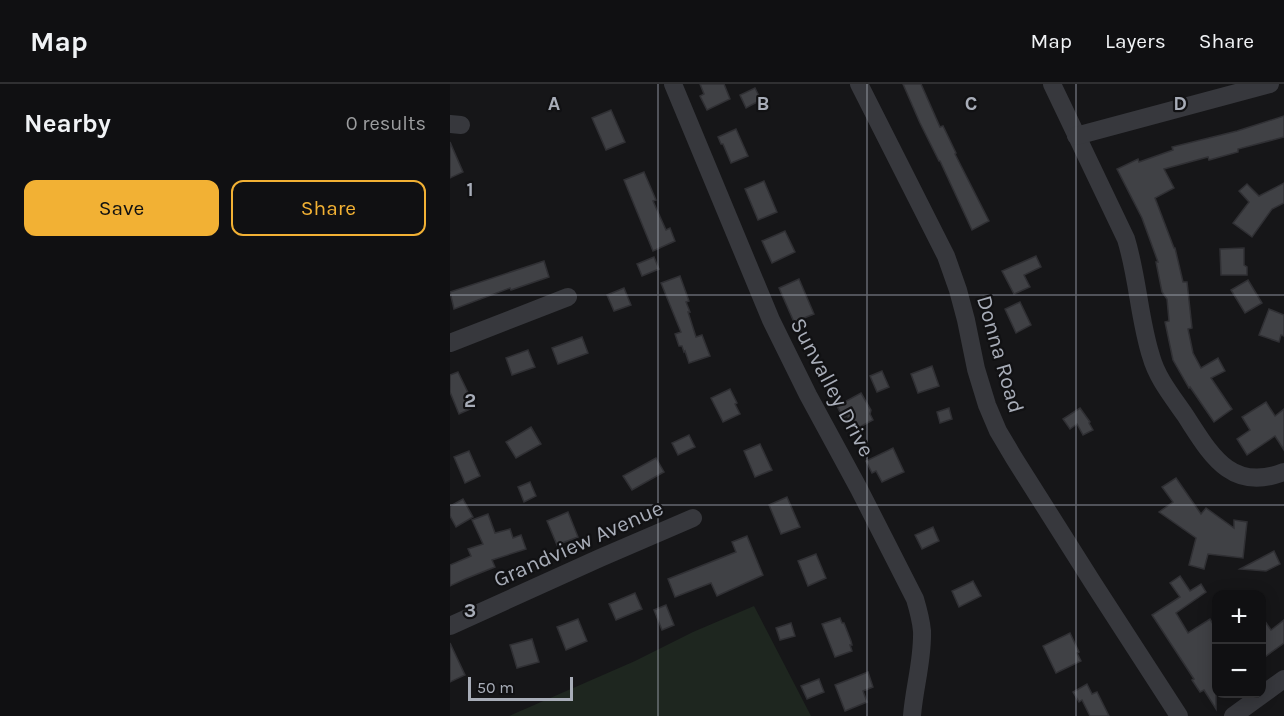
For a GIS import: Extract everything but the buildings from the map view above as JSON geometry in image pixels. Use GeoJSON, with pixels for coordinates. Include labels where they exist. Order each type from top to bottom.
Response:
{"type":"FeatureCollection","features":[{"type":"Feature","properties":{"kind":"street","name":"Sunvalley Drive"},"geometry":{"type":"LineString","coordinates":[[673,84],[771,320],[915,599],[922,631],[912,716]]}},
{"type":"Feature","properties":{"kind":"street","name":"Donna Road"},"geometry":{"type":"LineString","coordinates":[[859,84],[946,256],[966,320],[977,375],[998,431],[1093,584],[1179,716]]}},
{"type":"Feature","properties":{"kind":"street"},"geometry":{"type":"LineString","coordinates":[[1052,84],[1126,239],[1132,259],[1146,341],[1151,359],[1161,379],[1208,450],[1221,465],[1235,473],[1254,477],[1271,476],[1284,472]]}},
{"type":"Feature","properties":{"kind":"street"},"geometry":{"type":"LineString","coordinates":[[1076,136],[1258,86]]}},
{"type":"Feature","properties":{"kind":"street"},"geometry":{"type":"LineString","coordinates":[[450,343],[568,297]]}},
{"type":"Feature","properties":{"kind":"street","name":"Grandview Avenue"},"geometry":{"type":"LineString","coordinates":[[450,626],[693,518]]}},
{"type":"Feature","properties":{"kind":"street"},"geometry":{"type":"LineString","coordinates":[[1233,716],[1284,679]]}},
{"type":"Feature","properties":{"kind":"shaded area"},"geometry":{"type":"Polygon","coordinates":[[[754,606],[811,716],[509,716],[635,661],[693,632],[754,606]]]}}]}
